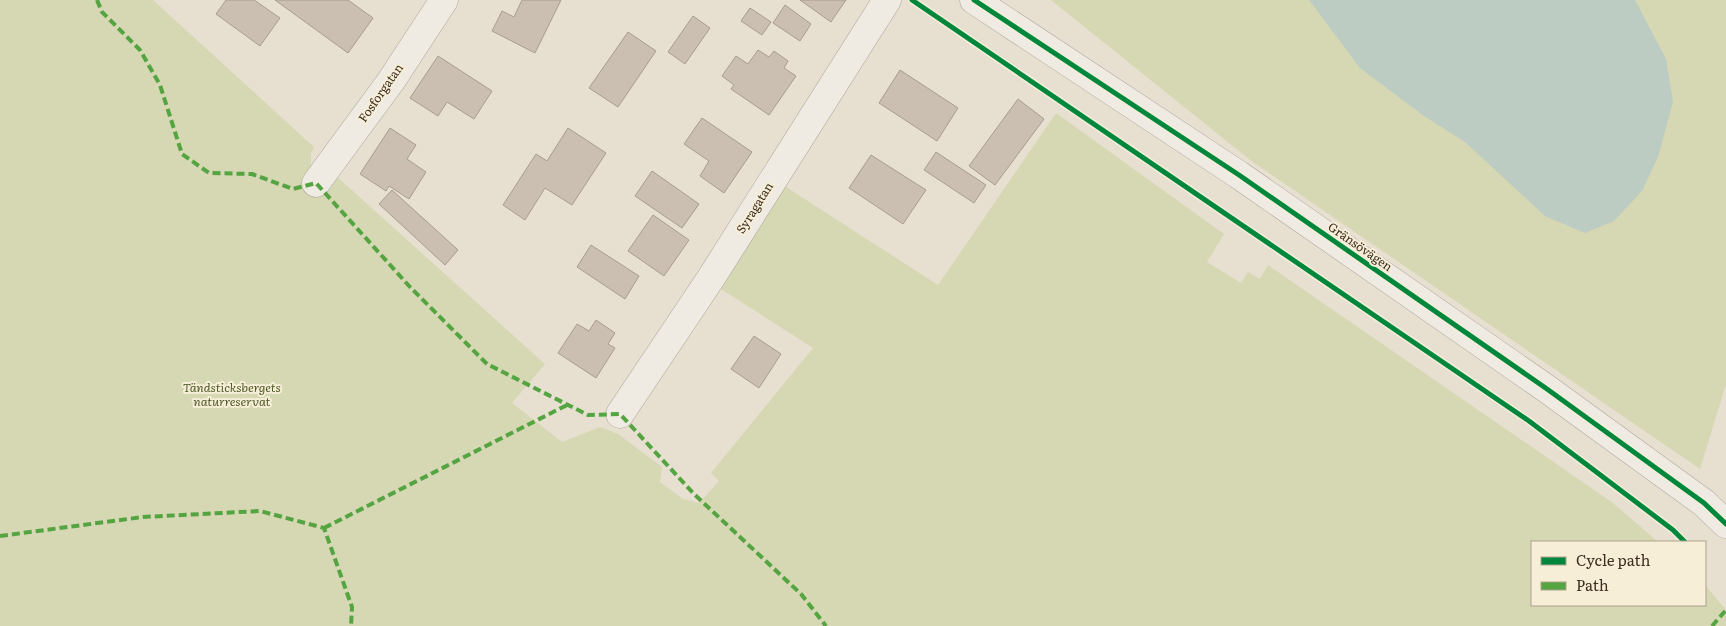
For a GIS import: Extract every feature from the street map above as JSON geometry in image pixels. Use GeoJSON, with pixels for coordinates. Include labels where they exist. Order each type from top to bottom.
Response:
{"type":"FeatureCollection","features":[{"type":"Feature","properties":{"kind":"street","name":"Fosforgatan"},"geometry":{"type":"LineString","coordinates":[[316,183],[391,81],[444,0]]}},
{"type":"Feature","properties":{"kind":"street","name":"Syragatan"},"geometry":{"type":"LineString","coordinates":[[620,414],[711,278],[887,0]]}},
{"type":"Feature","properties":{"kind":"street","name":"Gränsövägen"},"geometry":{"type":"LineString","coordinates":[[974,0],[1239,175],[1547,389],[1704,503],[1726,524]]}},
{"type":"Feature","properties":{"kind":"green space","name":"Tändsticksbergets naturreservat"},"geometry":{"type":"Polygon","coordinates":[[[0,0],[153,0],[314,147],[311,153],[311,170],[335,175],[545,364],[512,403],[562,442],[600,427],[618,434],[662,467],[660,482],[683,499],[699,503],[719,481],[711,473],[813,348],[721,289],[783,185],[938,285],[1056,113],[1224,234],[1207,262],[1241,283],[1248,272],[1260,279],[1268,265],[1613,503],[1657,541],[1531,541],[1531,606],[1706,606],[1706,586],[1726,610],[1726,626],[0,626],[0,0]]]}},
{"type":"Feature","properties":{"kind":"green space"},"geometry":{"type":"Polygon","coordinates":[[[1051,0],[1726,0],[1726,384],[1700,469],[1250,160],[1051,0]]]}},
{"type":"Feature","properties":{"kind":"shaded area"},"geometry":{"type":"Polygon","coordinates":[[[1309,0],[1635,0],[1666,59],[1673,102],[1658,157],[1642,191],[1614,221],[1585,233],[1545,216],[1465,142],[1424,116],[1360,68],[1309,0]]]}},
{"type":"Feature","properties":{"kind":"building"},"geometry":{"type":"Polygon","coordinates":[[[226,0],[254,0],[280,18],[260,46],[216,14],[226,0]]]}},
{"type":"Feature","properties":{"kind":"building"},"geometry":{"type":"Polygon","coordinates":[[[275,0],[348,0],[373,18],[348,53],[275,0]]]}},
{"type":"Feature","properties":{"kind":"building"},"geometry":{"type":"Polygon","coordinates":[[[522,0],[561,0],[535,53],[492,31],[502,11],[514,17],[522,0]]]}},
{"type":"Feature","properties":{"kind":"building"},"geometry":{"type":"Polygon","coordinates":[[[800,0],[846,0],[831,22],[800,0]]]}},
{"type":"Feature","properties":{"kind":"building"},"geometry":{"type":"Polygon","coordinates":[[[785,5],[811,24],[800,41],[773,23],[785,5]]]}},
{"type":"Feature","properties":{"kind":"building"},"geometry":{"type":"Polygon","coordinates":[[[750,8],[771,22],[762,35],[741,21],[750,8]]]}},
{"type":"Feature","properties":{"kind":"building"},"geometry":{"type":"Polygon","coordinates":[[[693,16],[710,28],[685,64],[668,52],[693,16]]]}},
{"type":"Feature","properties":{"kind":"building"},"geometry":{"type":"Polygon","coordinates":[[[628,32],[656,51],[618,107],[589,88],[628,32]]]}},
{"type":"Feature","properties":{"kind":"building"},"geometry":{"type":"Polygon","coordinates":[[[758,50],[769,57],[774,51],[788,61],[784,68],[796,76],[769,115],[731,89],[734,85],[722,76],[736,56],[748,64],[758,50]]]}},
{"type":"Feature","properties":{"kind":"building"},"geometry":{"type":"Polygon","coordinates":[[[438,56],[492,91],[474,119],[447,102],[438,116],[410,98],[438,56]]]}},
{"type":"Feature","properties":{"kind":"building"},"geometry":{"type":"Polygon","coordinates":[[[900,70],[958,108],[937,141],[879,103],[900,70]]]}},
{"type":"Feature","properties":{"kind":"building"},"geometry":{"type":"Polygon","coordinates":[[[1018,99],[1044,119],[995,185],[969,166],[1018,99]]]}},
{"type":"Feature","properties":{"kind":"building"},"geometry":{"type":"Polygon","coordinates":[[[702,118],[752,152],[724,193],[700,176],[709,161],[684,144],[702,118]]]}},
{"type":"Feature","properties":{"kind":"building"},"geometry":{"type":"Polygon","coordinates":[[[390,128],[416,145],[407,159],[426,172],[409,199],[389,186],[386,191],[360,174],[390,128]]]}},
{"type":"Feature","properties":{"kind":"building"},"geometry":{"type":"Polygon","coordinates":[[[568,128],[606,153],[572,205],[545,188],[525,220],[503,205],[536,154],[547,161],[568,128]]]}},
{"type":"Feature","properties":{"kind":"building"},"geometry":{"type":"Polygon","coordinates":[[[936,152],[986,185],[974,203],[924,170],[936,152]]]}},
{"type":"Feature","properties":{"kind":"building"},"geometry":{"type":"Polygon","coordinates":[[[871,155],[926,190],[903,224],[849,188],[871,155]]]}},
{"type":"Feature","properties":{"kind":"building"},"geometry":{"type":"Polygon","coordinates":[[[652,171],[699,204],[682,228],[635,196],[652,171]]]}},
{"type":"Feature","properties":{"kind":"building"},"geometry":{"type":"Polygon","coordinates":[[[392,190],[458,250],[445,265],[379,204],[392,190]]]}},
{"type":"Feature","properties":{"kind":"building"},"geometry":{"type":"Polygon","coordinates":[[[653,215],[689,240],[664,276],[628,251],[653,215]]]}},
{"type":"Feature","properties":{"kind":"building"},"geometry":{"type":"Polygon","coordinates":[[[591,245],[639,276],[625,299],[577,267],[591,245]]]}},
{"type":"Feature","properties":{"kind":"building"},"geometry":{"type":"Polygon","coordinates":[[[596,320],[615,333],[608,344],[615,348],[596,378],[558,353],[577,324],[589,331],[596,320]]]}},
{"type":"Feature","properties":{"kind":"building"},"geometry":{"type":"Polygon","coordinates":[[[754,336],[781,354],[759,388],[731,369],[754,336]]]}},
{"type":"Feature","properties":{"kind":"marked path"},"geometry":{"type":"LineString","coordinates":[[97,0],[102,12],[140,50],[160,85],[182,154],[209,173],[252,174],[293,189],[316,183],[410,287],[487,364],[588,415],[620,414],[694,494],[801,594],[826,626]]}},
{"type":"Feature","properties":{"kind":"marked path"},"geometry":{"type":"LineString","coordinates":[[324,528],[567,405]]}},
{"type":"Feature","properties":{"kind":"marked path"},"geometry":{"type":"LineString","coordinates":[[0,536],[143,517],[260,511],[324,528],[352,607],[351,626]]}},
{"type":"Feature","properties":{"kind":"marked path"},"geometry":{"type":"LineString","coordinates":[[1712,626],[1726,610]]}},
{"type":"Feature","properties":{"kind":"cycle path"},"geometry":{"type":"LineString","coordinates":[[912,0],[1529,421],[1673,530],[1684,541]]}},
{"type":"Feature","properties":{"kind":"cycle path"},"geometry":{"type":"LineString","coordinates":[[974,0],[1239,175],[1547,389],[1704,503],[1726,524]]}}]}
